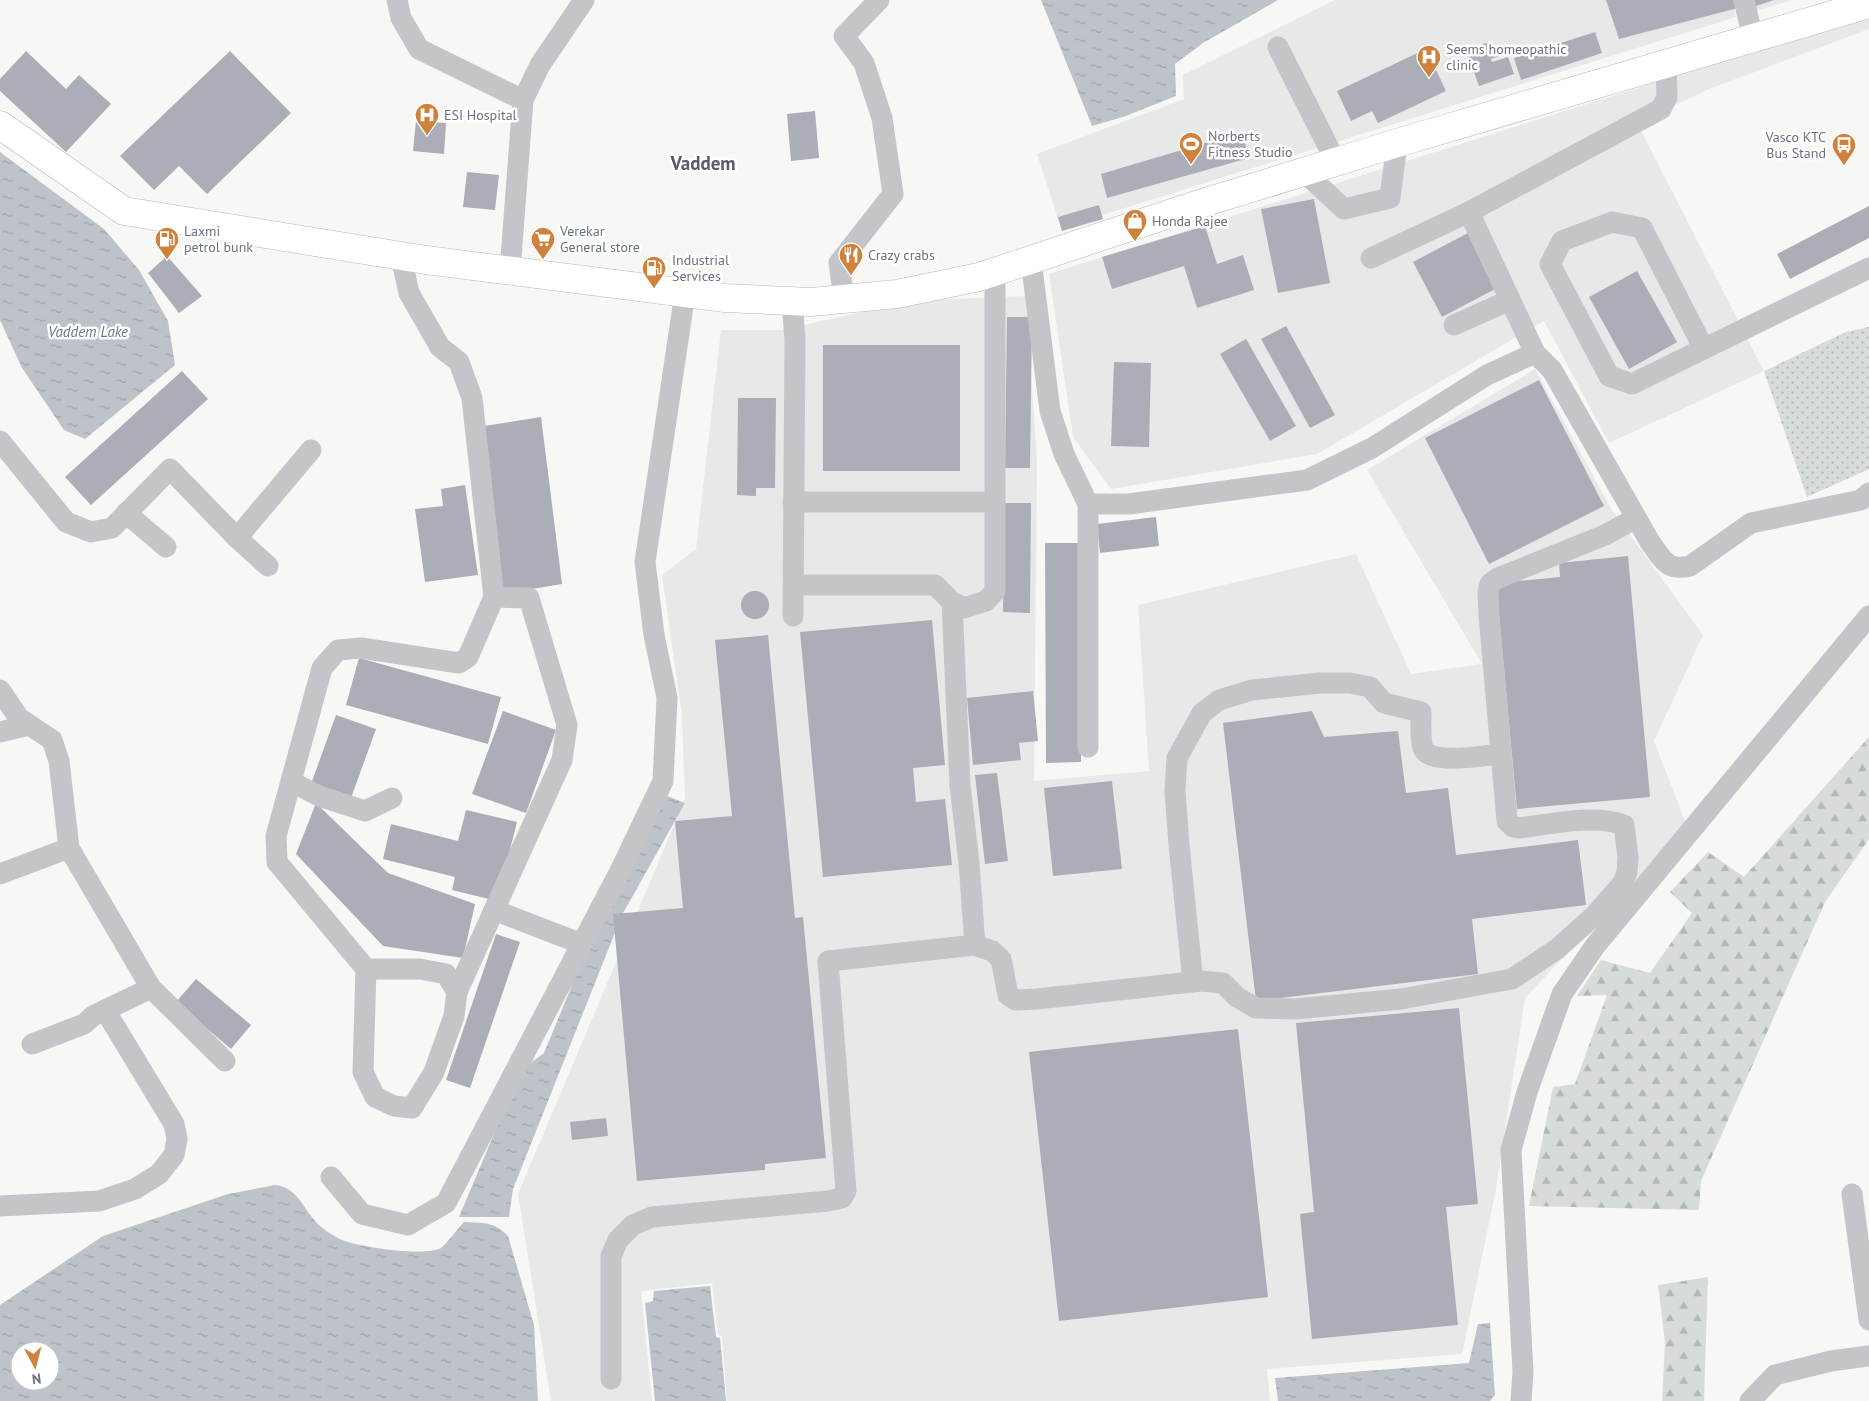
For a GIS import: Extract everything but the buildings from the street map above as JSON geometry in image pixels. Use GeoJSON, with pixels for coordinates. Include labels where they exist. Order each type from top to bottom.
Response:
{"type":"FeatureCollection","features":[{"type":"Feature","properties":{"kind":"main road"},"geometry":{"type":"LineString","coordinates":[[0,125],[124,211],[400,256],[510,271],[725,298],[811,302],[897,294],[979,277],[1193,206],[1397,143],[1869,4]]}},
{"type":"Feature","properties":{"kind":"street"},"geometry":{"type":"LineString","coordinates":[[396,0],[401,18],[419,49],[523,100]]}},
{"type":"Feature","properties":{"kind":"street"},"geometry":{"type":"LineString","coordinates":[[510,271],[523,100],[540,65],[584,0]]}},
{"type":"Feature","properties":{"kind":"street"},"geometry":{"type":"LineString","coordinates":[[844,299],[839,263],[893,194],[882,118],[864,63],[844,36],[879,0]]}},
{"type":"Feature","properties":{"kind":"street"},"geometry":{"type":"LineString","coordinates":[[1744,0],[1753,38]]}},
{"type":"Feature","properties":{"kind":"street"},"geometry":{"type":"LineString","coordinates":[[1278,47],[1336,162]]}},
{"type":"Feature","properties":{"kind":"street"},"geometry":{"type":"LineString","coordinates":[[1371,258],[1469,212],[1661,109],[1667,98],[1666,63]]}},
{"type":"Feature","properties":{"kind":"street"},"geometry":{"type":"LineString","coordinates":[[1304,172],[1344,209],[1390,198],[1397,143]]}},
{"type":"Feature","properties":{"kind":"street"},"geometry":{"type":"LineString","coordinates":[[1469,212],[1536,353],[1552,370],[1650,542],[1668,566],[1679,569],[1690,566],[1752,523],[1861,500],[1869,493]]}},
{"type":"Feature","properties":{"kind":"street"},"geometry":{"type":"LineString","coordinates":[[1704,349],[1642,228],[1612,222],[1562,241],[1550,264],[1609,376],[1632,384],[1704,349],[1869,268]]}},
{"type":"Feature","properties":{"kind":"street"},"geometry":{"type":"LineString","coordinates":[[400,256],[409,294],[440,347],[459,362],[472,398],[494,597],[468,657],[459,663],[361,648],[338,650],[322,668],[276,836],[277,862],[366,969],[363,1072],[375,1096],[394,1106],[412,1108],[434,1072],[454,1016],[457,992],[562,760],[567,725],[529,598],[494,597]]}},
{"type":"Feature","properties":{"kind":"street"},"geometry":{"type":"LineString","coordinates":[[1031,260],[1050,411],[1064,454],[1088,504],[1088,747]]}},
{"type":"Feature","properties":{"kind":"street"},"geometry":{"type":"LineString","coordinates":[[793,586],[935,585],[952,602],[964,608],[986,601],[995,591],[995,272]]}},
{"type":"Feature","properties":{"kind":"street"},"geometry":{"type":"LineString","coordinates":[[331,1177],[362,1214],[408,1225],[446,1203],[621,869],[663,781],[667,698],[654,635],[645,562],[686,293]]}},
{"type":"Feature","properties":{"kind":"street"},"geometry":{"type":"LineString","coordinates":[[1454,325],[1510,300]]}},
{"type":"Feature","properties":{"kind":"street"},"geometry":{"type":"LineString","coordinates":[[792,301],[794,340],[793,616]]}},
{"type":"Feature","properties":{"kind":"street"},"geometry":{"type":"LineString","coordinates":[[1088,504],[1130,504],[1307,480],[1372,448],[1487,375],[1536,353]]}},
{"type":"Feature","properties":{"kind":"street"},"geometry":{"type":"LineString","coordinates":[[0,441],[66,522],[91,532],[112,528],[170,469],[237,538],[268,566]]}},
{"type":"Feature","properties":{"kind":"street"},"geometry":{"type":"LineString","coordinates":[[237,538],[311,450]]}},
{"type":"Feature","properties":{"kind":"street"},"geometry":{"type":"LineString","coordinates":[[793,502],[995,502]]}},
{"type":"Feature","properties":{"kind":"street"},"geometry":{"type":"LineString","coordinates":[[126,513],[166,548]]}},
{"type":"Feature","properties":{"kind":"street"},"geometry":{"type":"LineString","coordinates":[[611,1379],[612,1256],[618,1240],[633,1225],[652,1217],[828,1201],[842,1198],[846,1191],[828,961],[975,945],[992,951],[1001,959],[1008,996],[1016,1000],[1193,982],[1223,983],[1237,997],[1256,1008],[1306,1008],[1401,999],[1512,979],[1557,949],[1595,915],[1623,883],[1628,865],[1624,825],[1612,820],[1604,820],[1513,827],[1507,822],[1488,592],[1490,584],[1498,578],[1604,535],[1636,518]]}},
{"type":"Feature","properties":{"kind":"street"},"geometry":{"type":"LineString","coordinates":[[952,602],[960,785],[969,864],[975,945]]}},
{"type":"Feature","properties":{"kind":"street"},"geometry":{"type":"LineString","coordinates":[[1521,1401],[1523,1372],[1512,1150],[1527,1092],[1562,994],[1595,946],[1869,616]]}},
{"type":"Feature","properties":{"kind":"street"},"geometry":{"type":"LineString","coordinates":[[1193,982],[1175,791],[1177,758],[1202,713],[1219,700],[1252,690],[1320,683],[1350,683],[1370,687],[1384,703],[1421,712],[1422,748],[1428,755],[1438,758],[1451,758],[1501,754]]}},
{"type":"Feature","properties":{"kind":"street"},"geometry":{"type":"LineString","coordinates":[[0,690],[19,718],[52,740],[59,761],[69,848],[151,988],[225,1061]]}},
{"type":"Feature","properties":{"kind":"street"},"geometry":{"type":"LineString","coordinates":[[0,732],[29,725]]}},
{"type":"Feature","properties":{"kind":"street"},"geometry":{"type":"LineString","coordinates":[[292,782],[318,796],[365,811],[392,798]]}},
{"type":"Feature","properties":{"kind":"street"},"geometry":{"type":"LineString","coordinates":[[0,874],[69,848]]}},
{"type":"Feature","properties":{"kind":"street"},"geometry":{"type":"LineString","coordinates":[[494,910],[582,944]]}},
{"type":"Feature","properties":{"kind":"street"},"geometry":{"type":"LineString","coordinates":[[366,969],[420,969],[446,974],[457,992]]}},
{"type":"Feature","properties":{"kind":"street"},"geometry":{"type":"LineString","coordinates":[[32,1044],[84,1024],[104,1010],[151,988]]}},
{"type":"Feature","properties":{"kind":"street"},"geometry":{"type":"LineString","coordinates":[[0,1206],[99,1201],[135,1189],[159,1174],[174,1155],[177,1139],[174,1124],[104,1010]]}},
{"type":"Feature","properties":{"kind":"street"},"geometry":{"type":"LineString","coordinates":[[1852,1194],[1869,1320]]}},
{"type":"Feature","properties":{"kind":"street"},"geometry":{"type":"LineString","coordinates":[[1750,1401],[1775,1375],[1831,1361],[1869,1356]]}},
{"type":"Feature","properties":{"kind":"shaded area"},"geometry":{"type":"Polygon","coordinates":[[[1335,0],[1732,0],[1736,17],[1061,228],[1037,154],[1184,99],[1183,75],[1335,0]]]}},
{"type":"Feature","properties":{"kind":"shaded area"},"geometry":{"type":"Polygon","coordinates":[[[1753,0],[1792,0],[1756,11],[1753,0]]]}},
{"type":"Feature","properties":{"kind":"shaded area"},"geometry":{"type":"Polygon","coordinates":[[[1869,15],[1869,29],[1709,89],[1637,123],[1764,371],[1609,443],[1544,321],[1317,454],[1111,489],[1073,437],[1049,274],[1869,15]]]}},
{"type":"Feature","properties":{"kind":"shaded area"},"geometry":{"type":"Polygon","coordinates":[[[1026,296],[1037,461],[1034,781],[1149,771],[1138,605],[1356,554],[1411,674],[1482,664],[1367,470],[1535,369],[1612,510],[1703,635],[1654,741],[1687,826],[1525,998],[1496,1189],[1462,1354],[1267,1369],[1270,1401],[727,1401],[722,1337],[718,1334],[712,1283],[641,1291],[652,1401],[551,1401],[518,1194],[685,799],[682,716],[662,575],[696,549],[721,330],[782,330],[911,301],[1026,296]]]}},
{"type":"Feature","properties":{"kind":"green space"},"geometry":{"type":"Polygon","coordinates":[[[1869,327],[1869,469],[1807,497],[1764,371],[1846,332],[1869,327]]]}},
{"type":"Feature","properties":{"kind":"green space"},"geometry":{"type":"Polygon","coordinates":[[[1869,737],[1869,839],[1825,902],[1701,1181],[1699,1210],[1529,1206],[1553,1087],[1575,1084],[1607,995],[1577,996],[1601,960],[1650,973],[1692,913],[1670,892],[1708,852],[1744,877],[1869,737]]]}},
{"type":"Feature","properties":{"kind":"green space"},"geometry":{"type":"Polygon","coordinates":[[[1708,1277],[1704,1401],[1662,1401],[1665,1342],[1658,1285],[1708,1277]]]}},
{"type":"Feature","properties":{"kind":"water"},"geometry":{"type":"Polygon","coordinates":[[[1041,0],[1278,0],[1203,43],[1175,64],[1176,96],[1123,117],[1092,126],[1041,0]]]}},
{"type":"Feature","properties":{"kind":"water","name":"Vaddem Lake"},"geometry":{"type":"Polygon","coordinates":[[[0,152],[104,229],[139,270],[168,321],[175,365],[85,439],[64,430],[22,368],[0,320],[0,152]]]}},
{"type":"Feature","properties":{"kind":"water"},"geometry":{"type":"Polygon","coordinates":[[[667,796],[685,803],[622,915],[513,1189],[509,1217],[459,1217],[521,1070],[544,1053],[611,891],[667,796]]]}},
{"type":"Feature","properties":{"kind":"water"},"geometry":{"type":"Polygon","coordinates":[[[275,1185],[289,1190],[295,1195],[319,1225],[333,1235],[351,1243],[377,1248],[421,1252],[433,1251],[446,1244],[464,1222],[493,1225],[508,1236],[534,1325],[538,1401],[0,1401],[0,1305],[103,1236],[228,1194],[275,1185]]]}},
{"type":"Feature","properties":{"kind":"water"},"geometry":{"type":"Polygon","coordinates":[[[710,1286],[716,1337],[720,1338],[726,1401],[655,1401],[645,1303],[653,1301],[654,1291],[710,1286]]]}},
{"type":"Feature","properties":{"kind":"water"},"geometry":{"type":"Polygon","coordinates":[[[1490,1323],[1495,1395],[1490,1401],[1278,1401],[1275,1378],[1469,1363],[1478,1324],[1490,1323]]]}},
{"type":"Feature","properties":{"kind":"place","name":"Seems homeopathic clinic"},"geometry":{"type":"Point","coordinates":[1429,78]}},
{"type":"Feature","properties":{"kind":"place","name":"ESI Hospital"},"geometry":{"type":"Point","coordinates":[427,136]}},
{"type":"Feature","properties":{"kind":"place","name":"Norberts Fitness Studio"},"geometry":{"type":"Point","coordinates":[1191,165]}},
{"type":"Feature","properties":{"kind":"place","name":"Vasco KTC Bus Stand"},"geometry":{"type":"Point","coordinates":[1844,166]}},
{"type":"Feature","properties":{"kind":"place","name":"Honda Rajee"},"geometry":{"type":"Point","coordinates":[1135,242]}},
{"type":"Feature","properties":{"kind":"place","name":"Laxmi petrol bunk"},"geometry":{"type":"Point","coordinates":[167,260]}},
{"type":"Feature","properties":{"kind":"place","name":"Verekar General store"},"geometry":{"type":"Point","coordinates":[543,260]}},
{"type":"Feature","properties":{"kind":"place","name":"Crazy crabs"},"geometry":{"type":"Point","coordinates":[851,276]}},
{"type":"Feature","properties":{"kind":"place","name":"Industrial Services"},"geometry":{"type":"Point","coordinates":[654,289]}},
{"type":"Feature","properties":{"kind":"district","name":"Vaddem"},"geometry":{"type":"Point","coordinates":[703,163]}}]}
